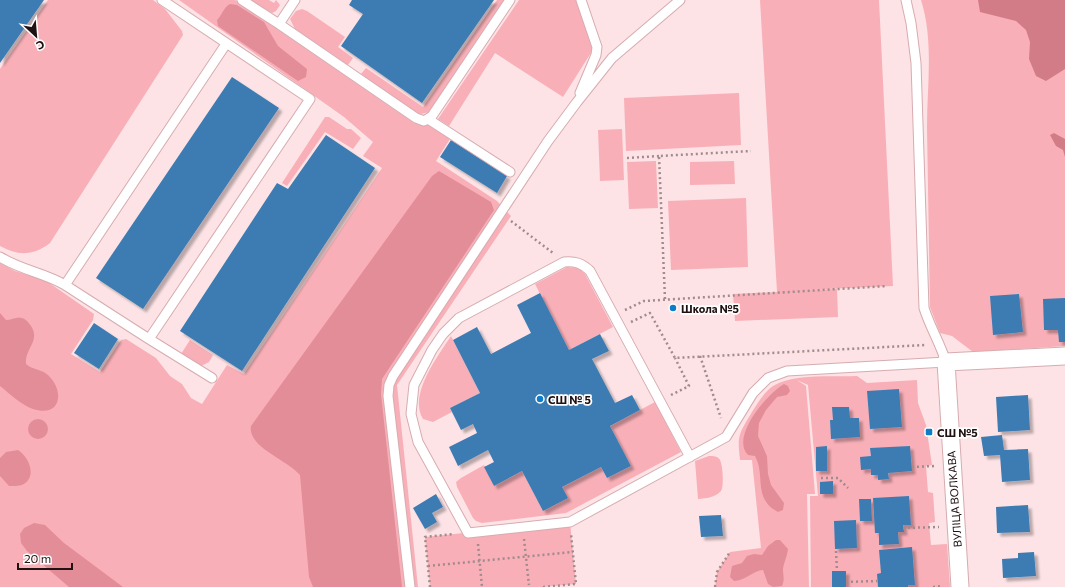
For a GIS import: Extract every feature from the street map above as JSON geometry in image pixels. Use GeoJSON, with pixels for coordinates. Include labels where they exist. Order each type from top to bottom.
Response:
{"type":"FeatureCollection","features":[{"type":"Feature","properties":{"kind":"street"},"geometry":{"type":"LineString","coordinates":[[946,362],[1065,356]]}},
{"type":"Feature","properties":{"kind":"street","name":"ВУЛІЦА ВОЛКАВА"},"geometry":{"type":"LineString","coordinates":[[946,362],[960,587]]}},
{"type":"Feature","properties":{"kind":"lane"},"geometry":{"type":"LineString","coordinates":[[149,339],[310,99],[162,0]]}},
{"type":"Feature","properties":{"kind":"lane"},"geometry":{"type":"LineString","coordinates":[[242,0],[416,118],[424,121],[428,119],[510,0]]}},
{"type":"Feature","properties":{"kind":"lane"},"geometry":{"type":"LineString","coordinates":[[279,24],[295,0]]}},
{"type":"Feature","properties":{"kind":"lane"},"geometry":{"type":"LineString","coordinates":[[577,102],[596,55],[597,47],[580,0]]}},
{"type":"Feature","properties":{"kind":"lane"},"geometry":{"type":"LineString","coordinates":[[410,587],[389,385],[393,376],[548,141],[577,102],[612,58],[680,0]]}},
{"type":"Feature","properties":{"kind":"lane"},"geometry":{"type":"LineString","coordinates":[[690,457],[622,326],[590,271],[582,264],[572,261],[564,262],[459,318],[450,325],[432,350],[414,385],[411,414],[418,442],[472,532],[570,522],[726,438],[753,393],[768,378],[787,370],[946,362],[940,344],[930,327],[924,308],[916,63],[911,23],[906,0]]}},
{"type":"Feature","properties":{"kind":"lane"},"geometry":{"type":"LineString","coordinates":[[65,285],[226,44]]}},
{"type":"Feature","properties":{"kind":"lane"},"geometry":{"type":"LineString","coordinates":[[428,119],[510,172]]}},
{"type":"Feature","properties":{"kind":"lane"},"geometry":{"type":"LineString","coordinates":[[0,257],[15,266],[53,278],[212,378]]}},
{"type":"Feature","properties":{"kind":"path"},"geometry":{"type":"LineString","coordinates":[[627,158],[751,151]]}},
{"type":"Feature","properties":{"kind":"path"},"geometry":{"type":"LineString","coordinates":[[659,156],[664,299]]}},
{"type":"Feature","properties":{"kind":"path"},"geometry":{"type":"LineString","coordinates":[[501,214],[564,262]]}},
{"type":"Feature","properties":{"kind":"path"},"geometry":{"type":"LineString","coordinates":[[660,401],[689,386],[650,313],[622,326],[618,314],[644,301],[887,286]]}},
{"type":"Feature","properties":{"kind":"path"},"geometry":{"type":"LineString","coordinates":[[675,358],[925,345]]}},
{"type":"Feature","properties":{"kind":"path"},"geometry":{"type":"LineString","coordinates":[[700,356],[723,424]]}},
{"type":"Feature","properties":{"kind":"path"},"geometry":{"type":"LineString","coordinates":[[912,467],[942,465]]}},
{"type":"Feature","properties":{"kind":"path"},"geometry":{"type":"LineString","coordinates":[[821,478],[838,478],[848,488]]}},
{"type":"Feature","properties":{"kind":"path"},"geometry":{"type":"LineString","coordinates":[[543,587],[576,584],[570,522]]}},
{"type":"Feature","properties":{"kind":"path"},"geometry":{"type":"LineString","coordinates":[[523,527],[529,585]]}},
{"type":"Feature","properties":{"kind":"path"},"geometry":{"type":"LineString","coordinates":[[903,528],[946,527]]}},
{"type":"Feature","properties":{"kind":"path"},"geometry":{"type":"LineString","coordinates":[[430,587],[425,537],[472,532],[480,561],[482,587]]}},
{"type":"Feature","properties":{"kind":"path"},"geometry":{"type":"LineString","coordinates":[[836,551],[837,571]]}},
{"type":"Feature","properties":{"kind":"path"},"geometry":{"type":"LineString","coordinates":[[428,566],[573,552]]}},
{"type":"Feature","properties":{"kind":"path"},"geometry":{"type":"LineString","coordinates":[[715,587],[717,572],[730,552]]}},
{"type":"Feature","properties":{"kind":"path"},"geometry":{"type":"LineString","coordinates":[[846,582],[877,581]]}},
{"type":"Feature","properties":{"kind":"shaded area"},"geometry":{"type":"Polygon","coordinates":[[[48,0],[153,0],[165,9],[182,31],[183,35],[50,243],[38,250],[19,253],[0,246],[0,69],[48,0]]]}},
{"type":"Feature","properties":{"kind":"shaded area"},"geometry":{"type":"Polygon","coordinates":[[[179,0],[235,0],[414,123],[423,126],[428,125],[450,139],[436,161],[497,201],[511,216],[397,385],[418,587],[0,587],[0,263],[15,271],[45,280],[94,314],[93,320],[71,354],[100,372],[121,340],[126,339],[156,358],[170,376],[182,384],[191,398],[202,404],[227,365],[244,374],[382,168],[363,156],[373,142],[344,117],[179,0]]]}},
{"type":"Feature","properties":{"kind":"shaded area"},"geometry":{"type":"Polygon","coordinates":[[[249,0],[269,0],[274,3],[276,0],[280,5],[276,11],[272,13],[249,0]]]}},
{"type":"Feature","properties":{"kind":"shaded area"},"geometry":{"type":"Polygon","coordinates":[[[497,0],[505,0],[429,112],[421,114],[415,112],[361,74],[366,68],[423,107],[497,0]]]}},
{"type":"Feature","properties":{"kind":"shaded area"},"geometry":{"type":"Polygon","coordinates":[[[519,0],[576,0],[594,48],[563,97],[495,53],[449,126],[438,119],[519,0]]]}},
{"type":"Feature","properties":{"kind":"shaded area"},"geometry":{"type":"Polygon","coordinates":[[[760,0],[879,0],[893,286],[804,290],[837,289],[838,317],[735,321],[733,294],[777,292],[760,0]]]}},
{"type":"Feature","properties":{"kind":"shaded area"},"geometry":{"type":"Polygon","coordinates":[[[921,0],[1065,0],[1065,346],[973,352],[952,336],[940,333],[930,307],[927,127],[929,47],[925,16],[921,0]]]}},
{"type":"Feature","properties":{"kind":"shaded area"},"geometry":{"type":"Polygon","coordinates":[[[978,0],[1065,0],[1065,69],[1046,81],[1036,76],[1029,59],[1030,42],[1026,30],[1016,21],[980,12],[978,0]]]}},
{"type":"Feature","properties":{"kind":"shaded area"},"geometry":{"type":"Polygon","coordinates":[[[230,4],[237,5],[264,22],[278,46],[307,69],[306,77],[298,81],[218,26],[217,20],[226,7],[230,4]]]}},
{"type":"Feature","properties":{"kind":"shaded area"},"geometry":{"type":"Polygon","coordinates":[[[302,9],[345,37],[338,47],[353,58],[348,65],[295,29],[290,19],[296,11],[302,9]]]}},
{"type":"Feature","properties":{"kind":"shaded area"},"geometry":{"type":"Polygon","coordinates":[[[739,93],[741,145],[626,151],[624,98],[739,93]]]}},
{"type":"Feature","properties":{"kind":"shaded area"},"geometry":{"type":"Polygon","coordinates":[[[325,117],[329,117],[347,129],[351,129],[361,138],[353,149],[325,132],[287,186],[282,183],[325,117]]]}},
{"type":"Feature","properties":{"kind":"shaded area"},"geometry":{"type":"Polygon","coordinates":[[[622,129],[624,180],[600,181],[598,130],[622,129]]]}},
{"type":"Feature","properties":{"kind":"shaded area"},"geometry":{"type":"Polygon","coordinates":[[[1054,133],[1065,139],[1065,157],[1063,150],[1056,146],[1050,135],[1054,133]]]}},
{"type":"Feature","properties":{"kind":"shaded area"},"geometry":{"type":"Polygon","coordinates":[[[656,161],[658,208],[629,209],[627,162],[656,161]]]}},
{"type":"Feature","properties":{"kind":"shaded area"},"geometry":{"type":"Polygon","coordinates":[[[734,161],[735,184],[690,185],[690,162],[734,161]]]}},
{"type":"Feature","properties":{"kind":"shaded area"},"geometry":{"type":"Polygon","coordinates":[[[439,171],[491,202],[494,210],[382,379],[381,394],[402,587],[313,587],[309,577],[300,475],[294,469],[262,447],[255,440],[251,434],[251,426],[432,176],[439,171]]]}},
{"type":"Feature","properties":{"kind":"shaded area"},"geometry":{"type":"Polygon","coordinates":[[[746,198],[748,267],[671,270],[668,201],[746,198]]]}},
{"type":"Feature","properties":{"kind":"shaded area"},"geometry":{"type":"Polygon","coordinates":[[[567,267],[579,268],[585,274],[613,327],[569,350],[535,284],[567,267]]]}},
{"type":"Feature","properties":{"kind":"shaded area"},"geometry":{"type":"Polygon","coordinates":[[[0,313],[6,320],[20,318],[26,320],[34,331],[33,341],[27,354],[26,364],[48,375],[57,388],[57,401],[55,406],[50,410],[42,411],[24,405],[0,386],[0,313]]]}},
{"type":"Feature","properties":{"kind":"shaded area"},"geometry":{"type":"Polygon","coordinates":[[[451,336],[480,393],[450,408],[452,412],[433,422],[423,419],[419,409],[419,399],[426,376],[451,336]]]}},
{"type":"Feature","properties":{"kind":"shaded area"},"geometry":{"type":"Polygon","coordinates":[[[190,340],[213,355],[209,362],[201,366],[181,354],[190,340]]]}},
{"type":"Feature","properties":{"kind":"shaded area"},"geometry":{"type":"Polygon","coordinates":[[[814,376],[857,376],[867,383],[917,380],[918,403],[926,425],[932,465],[926,466],[928,492],[933,493],[935,522],[929,523],[931,545],[947,544],[950,587],[811,587],[810,496],[818,496],[808,385],[797,380],[806,386],[815,494],[807,494],[809,587],[715,587],[717,572],[730,552],[761,548],[752,460],[740,460],[739,445],[742,430],[758,402],[773,386],[791,379],[814,376]]]}},
{"type":"Feature","properties":{"kind":"shaded area"},"geometry":{"type":"Polygon","coordinates":[[[784,384],[788,386],[790,391],[787,395],[777,397],[766,410],[759,423],[758,436],[767,456],[768,474],[771,485],[784,503],[783,510],[778,512],[765,500],[762,493],[758,463],[755,456],[748,455],[744,447],[744,438],[747,427],[760,406],[784,384]]]}},
{"type":"Feature","properties":{"kind":"shaded area"},"geometry":{"type":"Polygon","coordinates":[[[655,402],[681,452],[566,513],[482,523],[473,518],[457,487],[456,482],[484,465],[494,486],[522,471],[543,511],[562,487],[601,467],[607,478],[631,466],[610,426],[655,402]]]}},
{"type":"Feature","properties":{"kind":"shaded area"},"geometry":{"type":"Polygon","coordinates":[[[38,419],[45,422],[48,429],[45,436],[38,439],[31,436],[28,429],[31,422],[38,419]]]}},
{"type":"Feature","properties":{"kind":"shaded area"},"geometry":{"type":"Polygon","coordinates":[[[18,450],[26,457],[31,472],[30,477],[22,485],[9,486],[0,476],[0,458],[6,452],[18,450]]]}},
{"type":"Feature","properties":{"kind":"shaded area"},"geometry":{"type":"Polygon","coordinates":[[[709,456],[717,457],[720,460],[723,485],[719,493],[707,498],[698,499],[695,461],[709,456]]]}},
{"type":"Feature","properties":{"kind":"shaded area"},"geometry":{"type":"Polygon","coordinates":[[[570,522],[576,584],[542,587],[430,587],[425,537],[570,522]]]}},
{"type":"Feature","properties":{"kind":"shaded area"},"geometry":{"type":"Polygon","coordinates":[[[34,523],[45,525],[64,543],[123,587],[69,587],[27,551],[21,543],[20,534],[24,528],[34,523]]]}},
{"type":"Feature","properties":{"kind":"shaded area"},"geometry":{"type":"Polygon","coordinates":[[[776,540],[780,540],[788,549],[783,569],[784,579],[782,586],[773,587],[768,584],[763,570],[760,570],[738,581],[734,581],[730,577],[732,566],[742,563],[747,556],[754,554],[762,555],[768,546],[776,540]]]}},
{"type":"Feature","properties":{"kind":"building"},"geometry":{"type":"Polygon","coordinates":[[[0,0],[44,0],[0,63],[0,0]]]}},
{"type":"Feature","properties":{"kind":"building"},"geometry":{"type":"Polygon","coordinates":[[[352,0],[494,0],[422,103],[341,46],[363,14],[349,5],[352,0]]]}},
{"type":"Feature","properties":{"kind":"building"},"geometry":{"type":"Polygon","coordinates":[[[232,77],[279,108],[143,309],[96,278],[232,77]]]}},
{"type":"Feature","properties":{"kind":"building"},"geometry":{"type":"Polygon","coordinates":[[[326,135],[375,168],[242,371],[180,331],[277,183],[288,189],[326,135]]]}},
{"type":"Feature","properties":{"kind":"building"},"geometry":{"type":"Polygon","coordinates":[[[451,140],[507,176],[497,193],[440,157],[451,140]]]}},
{"type":"Feature","properties":{"kind":"building","name":"СШ № 5"},"geometry":{"type":"Polygon","coordinates":[[[540,293],[569,350],[600,334],[609,351],[592,359],[615,403],[632,395],[640,410],[610,426],[631,466],[607,478],[601,467],[562,487],[568,498],[543,511],[522,471],[494,486],[484,467],[494,462],[488,450],[458,466],[449,447],[477,433],[473,424],[461,430],[450,408],[480,393],[453,340],[477,327],[491,354],[531,333],[517,305],[540,293]]]}},
{"type":"Feature","properties":{"kind":"building"},"geometry":{"type":"Polygon","coordinates":[[[1019,294],[1023,332],[993,335],[990,296],[1019,294]]]}},
{"type":"Feature","properties":{"kind":"building"},"geometry":{"type":"Polygon","coordinates":[[[1065,298],[1065,342],[1059,342],[1058,330],[1044,330],[1043,299],[1065,298]]]}},
{"type":"Feature","properties":{"kind":"building"},"geometry":{"type":"Polygon","coordinates":[[[94,323],[118,339],[99,369],[74,353],[94,323]]]}},
{"type":"Feature","properties":{"kind":"building"},"geometry":{"type":"Polygon","coordinates":[[[899,389],[902,427],[870,429],[867,391],[899,389]]]}},
{"type":"Feature","properties":{"kind":"building"},"geometry":{"type":"Polygon","coordinates":[[[1028,395],[1030,430],[998,432],[996,397],[1028,395]]]}},
{"type":"Feature","properties":{"kind":"building"},"geometry":{"type":"Polygon","coordinates":[[[832,407],[849,407],[850,418],[859,418],[860,437],[831,439],[830,420],[833,420],[832,407]]]}},
{"type":"Feature","properties":{"kind":"building"},"geometry":{"type":"Polygon","coordinates":[[[1002,435],[1004,450],[1028,449],[1030,480],[1002,482],[1000,455],[984,456],[981,437],[1002,435]]]}},
{"type":"Feature","properties":{"kind":"building"},"geometry":{"type":"Polygon","coordinates":[[[827,446],[827,471],[816,471],[816,447],[827,446]]]}},
{"type":"Feature","properties":{"kind":"building"},"geometry":{"type":"Polygon","coordinates":[[[910,446],[912,471],[888,473],[889,479],[878,480],[878,475],[871,475],[871,469],[861,470],[860,457],[871,456],[870,448],[910,446]]]}},
{"type":"Feature","properties":{"kind":"building"},"geometry":{"type":"Polygon","coordinates":[[[833,481],[833,494],[820,494],[820,482],[833,481]]]}},
{"type":"Feature","properties":{"kind":"building"},"geometry":{"type":"Polygon","coordinates":[[[436,494],[443,507],[432,513],[437,522],[425,529],[413,508],[436,494]]]}},
{"type":"Feature","properties":{"kind":"building"},"geometry":{"type":"Polygon","coordinates":[[[909,496],[911,525],[903,525],[904,532],[898,532],[899,544],[879,545],[879,533],[875,533],[873,498],[909,496]]]}},
{"type":"Feature","properties":{"kind":"building"},"geometry":{"type":"Polygon","coordinates":[[[859,499],[871,499],[872,521],[860,521],[859,499]]]}},
{"type":"Feature","properties":{"kind":"building"},"geometry":{"type":"Polygon","coordinates":[[[1028,505],[1030,532],[997,533],[996,507],[1028,505]]]}},
{"type":"Feature","properties":{"kind":"building"},"geometry":{"type":"Polygon","coordinates":[[[721,515],[723,536],[701,537],[699,516],[721,515]]]}},
{"type":"Feature","properties":{"kind":"building"},"geometry":{"type":"Polygon","coordinates":[[[856,520],[857,548],[835,549],[834,521],[856,520]]]}},
{"type":"Feature","properties":{"kind":"building"},"geometry":{"type":"Polygon","coordinates":[[[912,547],[915,585],[908,585],[908,587],[878,587],[877,574],[881,573],[879,550],[912,547]]]}},
{"type":"Feature","properties":{"kind":"building"},"geometry":{"type":"Polygon","coordinates":[[[1034,552],[1036,576],[1003,578],[1002,559],[1018,558],[1018,553],[1034,552]]]}},
{"type":"Feature","properties":{"kind":"building"},"geometry":{"type":"Polygon","coordinates":[[[832,571],[846,571],[846,587],[832,587],[832,571]]]}},
{"type":"Feature","properties":{"kind":"place","name":"Школа №5"},"geometry":{"type":"Point","coordinates":[673,308]}},
{"type":"Feature","properties":{"kind":"place","name":"СШ № 5"},"geometry":{"type":"Point","coordinates":[540,399]}},
{"type":"Feature","properties":{"kind":"place","name":"СШ №5"},"geometry":{"type":"Point","coordinates":[929,432]}}]}
